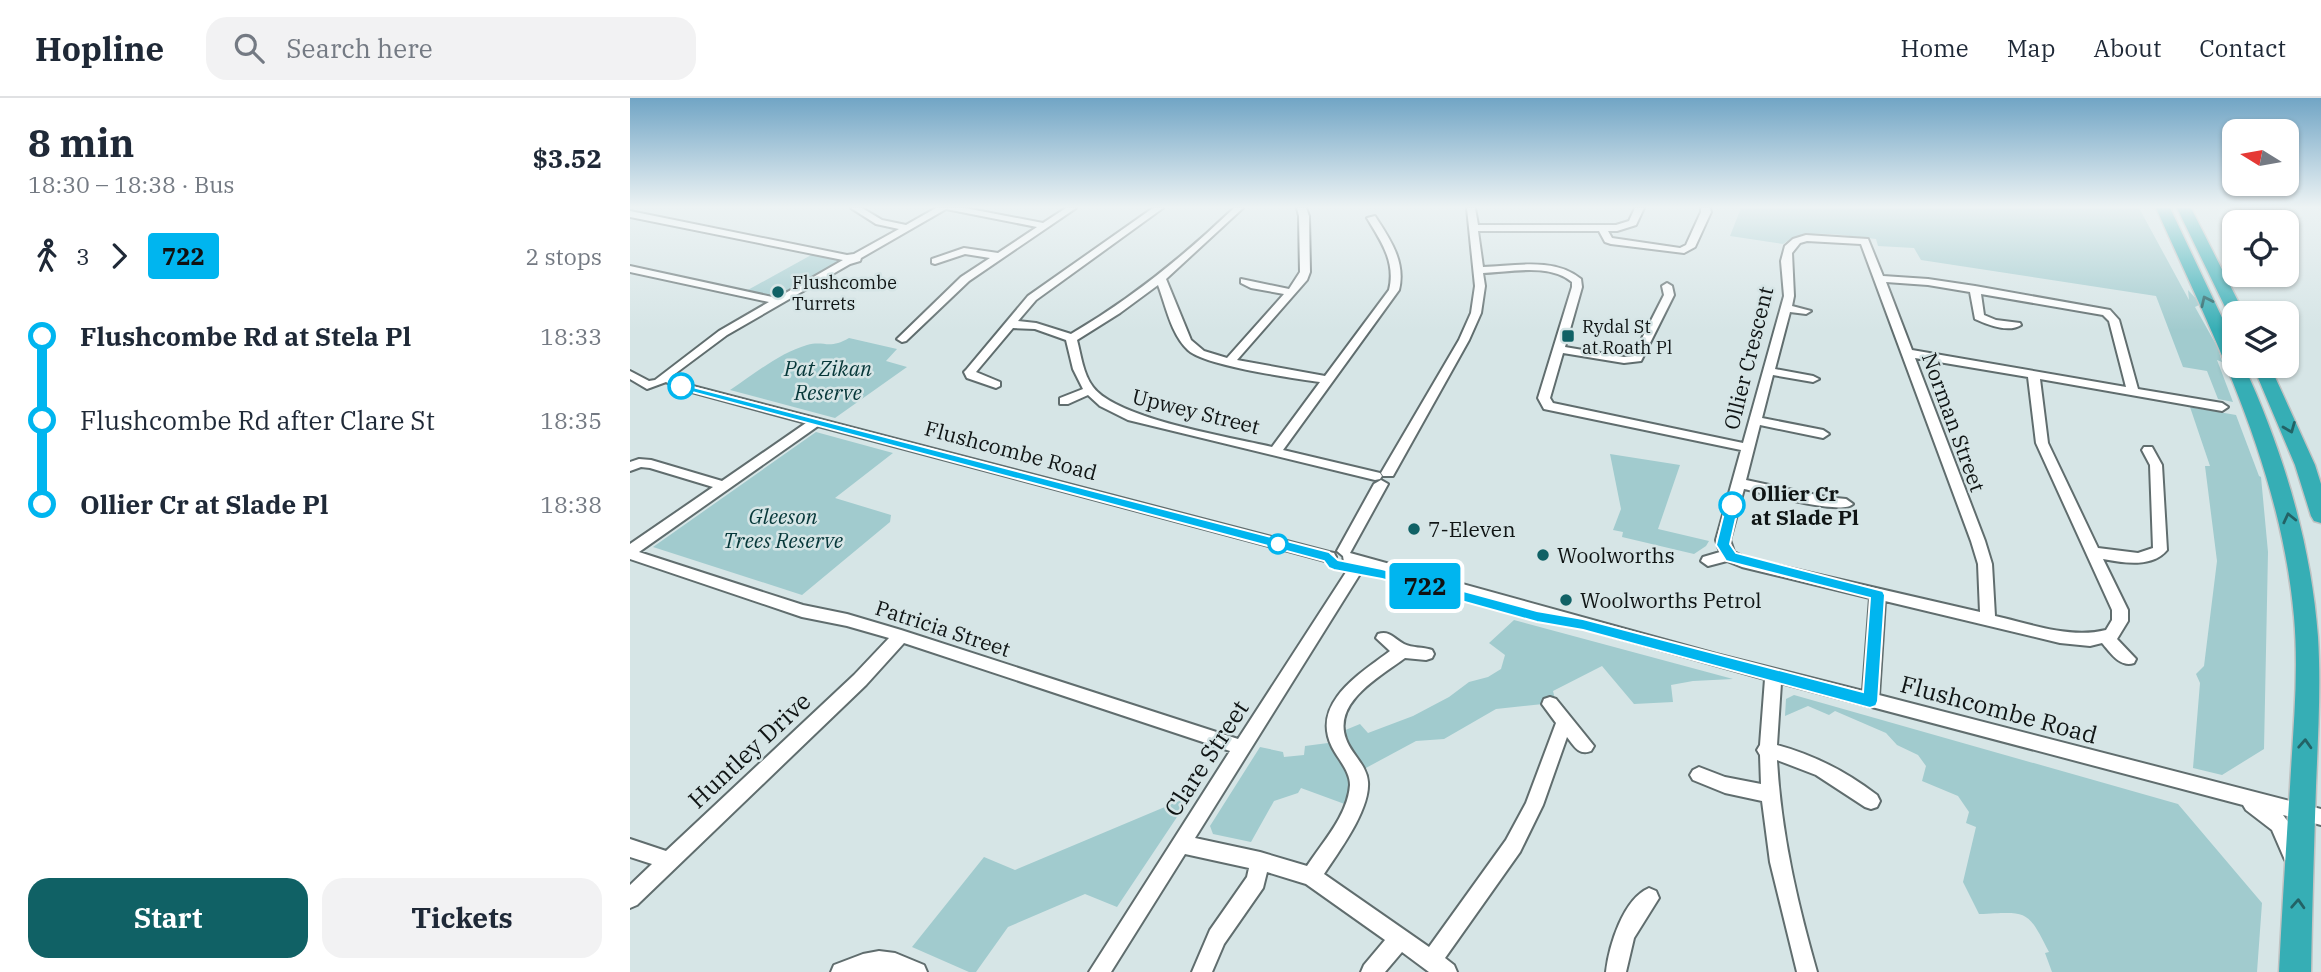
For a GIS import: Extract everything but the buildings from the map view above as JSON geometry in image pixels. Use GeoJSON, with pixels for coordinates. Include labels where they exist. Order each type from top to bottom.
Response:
{"type":"FeatureCollection","features":[{"type":"Feature","properties":{"kind":"highway"},"geometry":{"type":"LineString","coordinates":[[2204,249],[2230,301]]}},
{"type":"Feature","properties":{"kind":"highway"},"geometry":{"type":"LineString","coordinates":[[2182,250],[2222,336]]}},
{"type":"Feature","properties":{"kind":"highway"},"geometry":{"type":"LineString","coordinates":[[2241,378],[2269,443],[2296,549],[2305,618],[2311,815],[2299,871],[2295,972]]}},
{"type":"Feature","properties":{"kind":"highway"},"geometry":{"type":"LineString","coordinates":[[2266,378],[2305,464],[2321,516]]}},
{"type":"Feature","properties":{"kind":"street"},"geometry":{"type":"LineString","coordinates":[[800,249],[850,259]]}},
{"type":"Feature","properties":{"kind":"street"},"geometry":{"type":"LineString","coordinates":[[630,393],[692,356],[723,333],[869,249]]}},
{"type":"Feature","properties":{"kind":"street"},"geometry":{"type":"LineString","coordinates":[[902,339],[947,293],[1009,249]]}},
{"type":"Feature","properties":{"kind":"street"},"geometry":{"type":"LineString","coordinates":[[996,384],[977,380],[971,376],[971,372],[1032,298],[1101,249]]}},
{"type":"Feature","properties":{"kind":"street"},"geometry":{"type":"LineString","coordinates":[[1071,339],[1097,325],[1198,249]]}},
{"type":"Feature","properties":{"kind":"street"},"geometry":{"type":"LineString","coordinates":[[1230,361],[1291,292],[1305,272],[1305,249]]}},
{"type":"Feature","properties":{"kind":"street"},"geometry":{"type":"LineString","coordinates":[[1276,451],[1394,290],[1398,279],[1389,249]]}},
{"type":"Feature","properties":{"kind":"street","name":"Clare Street"},"geometry":{"type":"LineString","coordinates":[[1099,972],[1242,747],[1348,561],[1381,478],[1472,325],[1478,303],[1479,270],[1476,249]]}},
{"type":"Feature","properties":{"kind":"street"},"geometry":{"type":"LineString","coordinates":[[1657,249],[1684,253],[1688,249]]}},
{"type":"Feature","properties":{"kind":"street","name":"Ollier Crescent"},"geometry":{"type":"LineString","coordinates":[[1728,555],[1723,540],[1787,308],[1790,291],[1784,263],[1789,249]]}},
{"type":"Feature","properties":{"kind":"street","name":"Norman Street"},"geometry":{"type":"LineString","coordinates":[[1868,249],[1985,564],[1988,621]]}},
{"type":"Feature","properties":{"kind":"street"},"geometry":{"type":"LineString","coordinates":[[935,261],[964,251],[998,256]]}},
{"type":"Feature","properties":{"kind":"street"},"geometry":{"type":"LineString","coordinates":[[1479,270],[1546,268],[1572,272],[1578,285],[1544,405],[1748,448]]}},
{"type":"Feature","properties":{"kind":"street"},"geometry":{"type":"LineString","coordinates":[[630,269],[778,301]]}},
{"type":"Feature","properties":{"kind":"street"},"geometry":{"type":"LineString","coordinates":[[1161,279],[1186,340],[1193,350],[1230,361],[1327,380]]}},
{"type":"Feature","properties":{"kind":"street"},"geometry":{"type":"LineString","coordinates":[[1881,279],[1924,281],[2109,311],[2114,320],[2133,391]]}},
{"type":"Feature","properties":{"kind":"street"},"geometry":{"type":"LineString","coordinates":[[1245,281],[1255,286],[1291,292]]}},
{"type":"Feature","properties":{"kind":"street"},"geometry":{"type":"LineString","coordinates":[[1558,349],[1637,361],[1669,295],[1667,286]]}},
{"type":"Feature","properties":{"kind":"street"},"geometry":{"type":"LineString","coordinates":[[1975,289],[1979,317],[1994,323],[2016,325]]}},
{"type":"Feature","properties":{"kind":"street"},"geometry":{"type":"LineString","coordinates":[[1787,308],[1806,311]]}},
{"type":"Feature","properties":{"kind":"street"},"geometry":{"type":"LineString","coordinates":[[1009,324],[1056,330],[1071,339],[1088,391],[1064,401]]}},
{"type":"Feature","properties":{"kind":"street"},"geometry":{"type":"LineString","coordinates":[[1908,353],[2222,407]]}},
{"type":"Feature","properties":{"kind":"street"},"geometry":{"type":"LineString","coordinates":[[1769,371],[1813,379]]}},
{"type":"Feature","properties":{"kind":"street","name":"Flushcombe Road"},"geometry":{"type":"LineString","coordinates":[[630,373],[1329,557],[1334,565],[1348,561],[1382,574],[1537,616],[1583,624],[2311,815]]}},
{"type":"Feature","properties":{"kind":"street"},"geometry":{"type":"LineString","coordinates":[[1709,561],[1728,555],[1742,562],[2068,639],[2105,637],[2115,631],[2120,621],[2120,610],[2042,443],[2034,373]]}},
{"type":"Feature","properties":{"kind":"street","name":"Upwey Street"},"geometry":{"type":"LineString","coordinates":[[1088,391],[1132,417],[1381,478]]}},
{"type":"Feature","properties":{"kind":"street"},"geometry":{"type":"LineString","coordinates":[[1755,420],[1824,434]]}},
{"type":"Feature","properties":{"kind":"street"},"geometry":{"type":"LineString","coordinates":[[630,553],[816,422]]}},
{"type":"Feature","properties":{"kind":"street"},"geometry":{"type":"LineString","coordinates":[[2095,553],[2144,557],[2154,555],[2160,550],[2156,465],[2148,450]]}},
{"type":"Feature","properties":{"kind":"street"},"geometry":{"type":"LineString","coordinates":[[630,467],[639,463],[651,464],[723,486]]}},
{"type":"Feature","properties":{"kind":"street"},"geometry":{"type":"LineString","coordinates":[[1738,483],[1846,504]]}},
{"type":"Feature","properties":{"kind":"street","name":"Patricia Street"},"geometry":{"type":"LineString","coordinates":[[630,553],[802,611],[847,620],[901,636],[1242,747]]}},
{"type":"Feature","properties":{"kind":"street"},"geometry":{"type":"LineString","coordinates":[[1870,701],[1878,595]]}},
{"type":"Feature","properties":{"kind":"street","name":"Huntley Drive"},"geometry":{"type":"LineString","coordinates":[[630,898],[860,680],[901,636]]}},
{"type":"Feature","properties":{"kind":"street"},"geometry":{"type":"LineString","coordinates":[[2105,637],[2128,659]]}},
{"type":"Feature","properties":{"kind":"street"},"geometry":{"type":"LineString","coordinates":[[1384,638],[1402,651],[1426,654]]}},
{"type":"Feature","properties":{"kind":"street"},"geometry":{"type":"LineString","coordinates":[[1311,876],[1357,798],[1359,780],[1333,724],[1339,708],[1352,691],[1402,651]]}},
{"type":"Feature","properties":{"kind":"street"},"geometry":{"type":"LineString","coordinates":[[1774,675],[1766,750],[1769,794],[1780,869],[1807,972]]}},
{"type":"Feature","properties":{"kind":"street"},"geometry":{"type":"LineString","coordinates":[[1550,705],[1585,746]]}},
{"type":"Feature","properties":{"kind":"street"},"geometry":{"type":"LineString","coordinates":[[1180,844],[1260,861],[1311,876],[1438,967],[1513,846],[1534,805],[1564,723]]}},
{"type":"Feature","properties":{"kind":"street"},"geometry":{"type":"LineString","coordinates":[[1766,750],[1802,761],[1828,773],[1850,784],[1871,802]]}},
{"type":"Feature","properties":{"kind":"street"},"geometry":{"type":"LineString","coordinates":[[1699,775],[1725,785],[1769,794]]}},
{"type":"Feature","properties":{"kind":"street"},"geometry":{"type":"LineString","coordinates":[[2239,796],[2280,825],[2287,836],[2299,871]]}},
{"type":"Feature","properties":{"kind":"street"},"geometry":{"type":"LineString","coordinates":[[630,848],[668,861]]}},
{"type":"Feature","properties":{"kind":"street"},"geometry":{"type":"LineString","coordinates":[[1202,972],[1217,937],[1256,881],[1260,861]]}},
{"type":"Feature","properties":{"kind":"street"},"geometry":{"type":"LineString","coordinates":[[1616,972],[1626,929],[1649,898]]}},
{"type":"Feature","properties":{"kind":"street"},"geometry":{"type":"LineString","coordinates":[[1371,972],[1400,939]]}},
{"type":"Feature","properties":{"kind":"street"},"geometry":{"type":"LineString","coordinates":[[841,972],[874,960],[886,960],[917,972]]}},
{"type":"Feature","properties":{"kind":"green space"},"geometry":{"type":"Polygon","coordinates":[[[1914,249],[2161,249],[2189,300],[2188,290],[2201,304],[2195,307],[2218,348],[2222,362],[2217,360],[2222,378],[2233,402],[2218,399],[2207,371],[2183,367],[2156,296],[1921,260],[1914,249]]]}},
{"type":"Feature","properties":{"kind":"green space"},"geometry":{"type":"Polygon","coordinates":[[[813,254],[838,259],[837,263],[776,297],[746,291],[813,254]]]}},
{"type":"Feature","properties":{"kind":"green space","name":"Pat Zikan Reserve"},"geometry":{"type":"Polygon","coordinates":[[[849,338],[897,349],[886,361],[907,367],[835,418],[730,390],[776,359],[797,349],[813,344],[842,342],[849,338]]]}},
{"type":"Feature","properties":{"kind":"green space"},"geometry":{"type":"Polygon","coordinates":[[[2190,407],[2236,415],[2261,477],[2268,552],[2264,749],[2222,775],[2193,768],[2200,683],[2196,674],[2204,666],[2217,561],[2205,466],[2210,466],[2190,407]]]}},
{"type":"Feature","properties":{"kind":"green space","name":"Gleeson Trees Reserve"},"geometry":{"type":"Polygon","coordinates":[[[816,432],[893,453],[835,498],[891,515],[890,522],[802,595],[653,547],[816,432]]]}},
{"type":"Feature","properties":{"kind":"green space"},"geometry":{"type":"Polygon","coordinates":[[[1610,454],[1680,465],[1658,529],[1709,541],[1706,546],[1694,554],[1622,537],[1623,532],[1613,530],[1621,509],[1610,454]]]}},
{"type":"Feature","properties":{"kind":"green space"},"geometry":{"type":"Polygon","coordinates":[[[1514,620],[1733,679],[1671,685],[1673,702],[1634,704],[1602,666],[1553,691],[1555,699],[1543,704],[1496,709],[1444,739],[1416,741],[1364,769],[1361,810],[1301,788],[1298,793],[1274,801],[1251,842],[1213,834],[1210,826],[1260,747],[1283,752],[1284,757],[1304,755],[1305,746],[1328,743],[1343,731],[1360,724],[1368,733],[1413,716],[1449,697],[1469,682],[1488,677],[1501,669],[1505,655],[1489,643],[1514,620]]]}},
{"type":"Feature","properties":{"kind":"green space"},"geometry":{"type":"Polygon","coordinates":[[[1794,695],[2178,804],[2262,903],[2257,972],[2052,972],[2045,953],[2049,952],[2030,920],[2016,914],[1979,914],[1963,882],[1976,827],[1966,823],[1969,812],[1958,796],[1922,781],[1926,766],[1918,755],[1897,745],[1886,733],[1835,711],[1829,715],[1808,706],[1785,716],[1786,699],[1794,695]]]}},
{"type":"Feature","properties":{"kind":"green space"},"geometry":{"type":"Polygon","coordinates":[[[1191,796],[1117,907],[1085,894],[1008,927],[976,972],[969,972],[912,947],[984,857],[1015,870],[1191,796]]]}},
{"type":"Feature","properties":{"kind":"bus line","name":"722"},"geometry":{"type":"LineString","coordinates":[[681,386],[1329,557],[1334,565],[1343,564],[1355,570],[1418,583],[1449,594],[1562,622],[1583,624],[1870,701],[1878,595],[1731,557],[1724,549],[1723,540],[1732,505]]}},
{"type":"Feature","properties":{"kind":"place","name":"Flushcombe Turrets"},"geometry":{"type":"Point","coordinates":[778,292]}},
{"type":"Feature","properties":{"kind":"place","name":"Rydal St at Roath Pl"},"geometry":{"type":"Point","coordinates":[1568,336]}},
{"type":"Feature","properties":{"kind":"place","name":"Ollier Cr at Slade Pl"},"geometry":{"type":"Point","coordinates":[1732,505]}},
{"type":"Feature","properties":{"kind":"place","name":"7-Eleven"},"geometry":{"type":"Point","coordinates":[1414,529]}},
{"type":"Feature","properties":{"kind":"place","name":"Woolworths"},"geometry":{"type":"Point","coordinates":[1543,555]}},
{"type":"Feature","properties":{"kind":"place","name":"Woolworths Petrol"},"geometry":{"type":"Point","coordinates":[1566,600]}}]}
